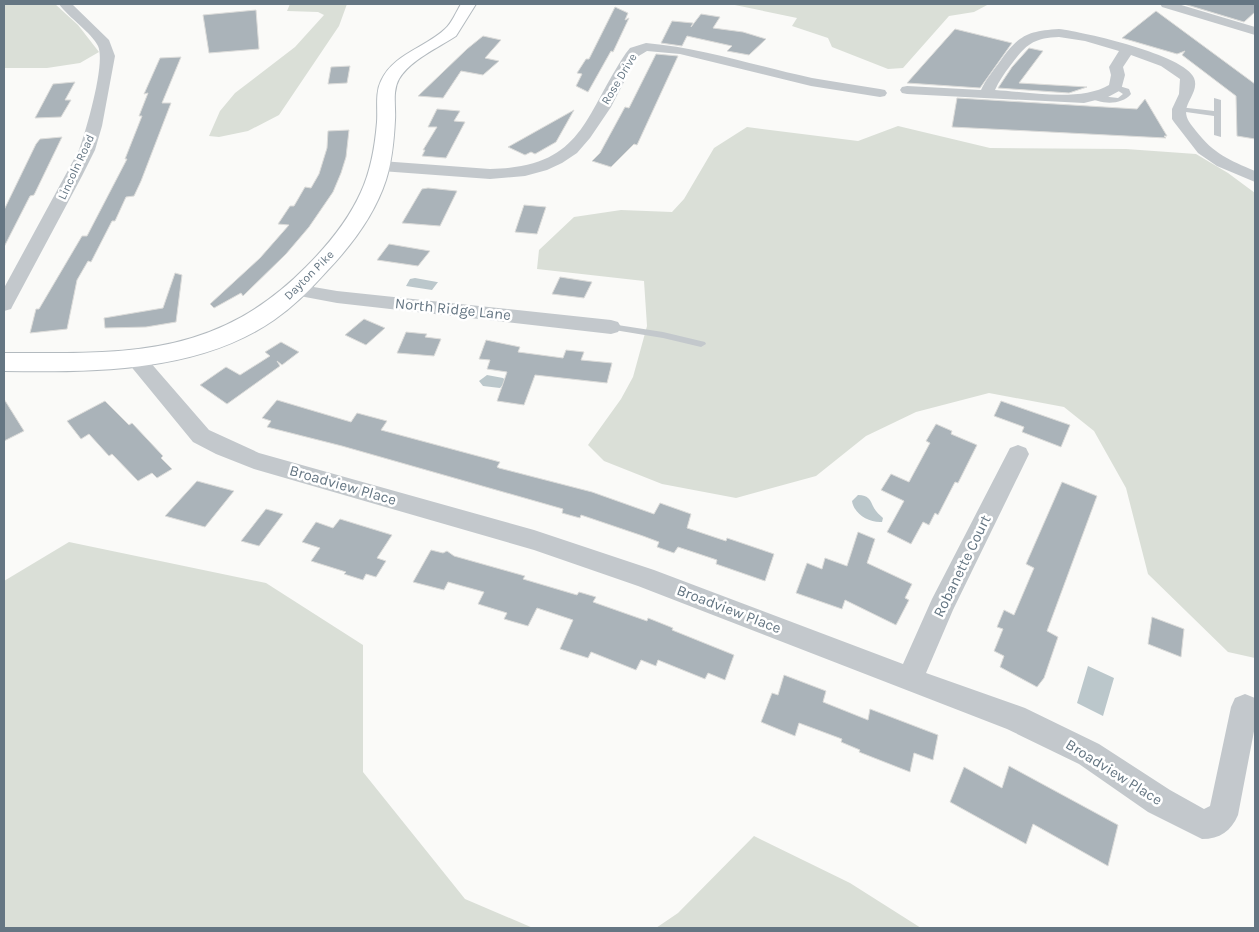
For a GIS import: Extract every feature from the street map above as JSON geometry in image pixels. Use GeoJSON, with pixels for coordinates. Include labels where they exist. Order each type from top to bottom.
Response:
{"type":"FeatureCollection","features":[{"type":"Feature","properties":{"kind":"street","name":"Lincoln Road"},"geometry":{"type":"LineString","coordinates":[[4,304],[74,176],[87,150],[95,126],[108,56],[104,43],[65,4]]}},
{"type":"Feature","properties":{"kind":"street","name":"Dayton Pike"},"geometry":{"type":"LineString","coordinates":[[4,362],[136,359],[178,352],[217,339],[249,325],[275,308],[324,262],[349,232],[368,201],[380,166],[386,122],[387,89],[390,79],[399,69],[450,33],[468,4]]}},
{"type":"Feature","properties":{"kind":"street"},"geometry":{"type":"LineString","coordinates":[[1166,4],[1255,31]]}},
{"type":"Feature","properties":{"kind":"street"},"geometry":{"type":"LineString","coordinates":[[987,94],[990,84],[1023,42],[1036,37],[1069,34],[1083,36],[1172,66],[1187,78],[1186,94],[1179,109],[1179,119],[1203,150],[1223,163],[1255,177]]}},
{"type":"Feature","properties":{"kind":"street","name":"Rose Drive"},"geometry":{"type":"LineString","coordinates":[[380,166],[497,175],[526,172],[541,168],[566,153],[586,135],[631,56],[635,51],[646,47],[699,54],[812,82],[880,93]]}},
{"type":"Feature","properties":{"kind":"street"},"geometry":{"type":"LineString","coordinates":[[908,90],[1079,99],[1092,97],[1107,92],[1116,86],[1118,75],[1116,67],[1120,58],[1128,50]]}},
{"type":"Feature","properties":{"kind":"street","name":"North Ridge Lane"},"geometry":{"type":"LineString","coordinates":[[296,290],[337,297],[610,327]]}},
{"type":"Feature","properties":{"kind":"street","name":"Broadview Place"},"geometry":{"type":"LineString","coordinates":[[136,359],[201,436],[224,448],[269,464],[534,540],[662,584],[1015,718],[1066,741],[1114,769],[1159,801],[1202,824],[1212,824],[1223,815],[1245,706]]}},
{"type":"Feature","properties":{"kind":"street","name":"Robanette Court"},"geometry":{"type":"LineString","coordinates":[[910,679],[941,608],[1018,454]]}},
{"type":"Feature","properties":{"kind":"lane"},"geometry":{"type":"LineString","coordinates":[[1217,100],[1218,134]]}},
{"type":"Feature","properties":{"kind":"lane"},"geometry":{"type":"LineString","coordinates":[[1179,109],[1217,114]]}},
{"type":"Feature","properties":{"kind":"lane"},"geometry":{"type":"LineString","coordinates":[[610,327],[662,334],[702,344]]}},
{"type":"Feature","properties":{"kind":"shaded area"},"geometry":{"type":"Polygon","coordinates":[[[4,4],[55,4],[78,25],[99,52],[80,63],[47,68],[4,68],[4,4]]]}},
{"type":"Feature","properties":{"kind":"shaded area"},"geometry":{"type":"Polygon","coordinates":[[[290,4],[347,4],[339,26],[279,115],[248,131],[219,137],[209,136],[220,111],[235,93],[295,47],[324,15],[318,12],[287,11],[290,4]]]}},
{"type":"Feature","properties":{"kind":"shaded area"},"geometry":{"type":"Polygon","coordinates":[[[730,4],[989,4],[974,12],[949,16],[903,68],[888,69],[832,47],[828,38],[792,26],[797,18],[730,4]]]}},
{"type":"Feature","properties":{"kind":"shaded area"},"geometry":{"type":"Polygon","coordinates":[[[898,126],[990,148],[1126,149],[1196,154],[1228,173],[1255,193],[1255,658],[1228,652],[1148,574],[1126,488],[1094,431],[1064,407],[989,393],[916,412],[866,436],[816,476],[736,498],[662,484],[604,461],[588,445],[621,399],[633,377],[647,326],[644,281],[537,269],[539,250],[574,217],[621,210],[672,212],[684,199],[714,148],[747,127],[858,141],[898,126]]]}},
{"type":"Feature","properties":{"kind":"shaded area"},"geometry":{"type":"Polygon","coordinates":[[[415,278],[438,282],[432,290],[406,286],[410,279],[415,278]]]}},
{"type":"Feature","properties":{"kind":"shaded area"},"geometry":{"type":"Polygon","coordinates":[[[487,375],[503,378],[506,381],[500,388],[483,386],[479,381],[487,375]]]}},
{"type":"Feature","properties":{"kind":"shaded area"},"geometry":{"type":"Polygon","coordinates":[[[858,495],[869,498],[876,511],[883,518],[882,522],[872,521],[859,514],[852,501],[858,495]]]}},
{"type":"Feature","properties":{"kind":"shaded area"},"geometry":{"type":"Polygon","coordinates":[[[69,542],[266,583],[363,645],[363,772],[465,899],[533,928],[4,928],[4,581],[69,542]]]}},
{"type":"Feature","properties":{"kind":"shaded area"},"geometry":{"type":"Polygon","coordinates":[[[1088,666],[1114,678],[1103,716],[1077,703],[1088,666]]]}},
{"type":"Feature","properties":{"kind":"shaded area"},"geometry":{"type":"Polygon","coordinates":[[[754,836],[850,883],[921,928],[656,928],[678,913],[754,836]]]}},
{"type":"Feature","properties":{"kind":"building"},"geometry":{"type":"Polygon","coordinates":[[[1184,4],[1255,4],[1255,12],[1244,22],[1184,4]]]}},
{"type":"Feature","properties":{"kind":"building"},"geometry":{"type":"Polygon","coordinates":[[[615,7],[628,13],[625,20],[629,18],[613,52],[611,51],[588,92],[576,86],[582,74],[577,73],[586,59],[589,59],[615,7]]]}},
{"type":"Feature","properties":{"kind":"building"},"geometry":{"type":"Polygon","coordinates":[[[256,10],[259,49],[209,53],[203,15],[256,10]]]}},
{"type":"Feature","properties":{"kind":"building"},"geometry":{"type":"Polygon","coordinates":[[[1156,11],[1255,84],[1255,139],[1237,136],[1236,96],[1182,55],[1185,51],[1177,54],[1122,38],[1156,11]]]}},
{"type":"Feature","properties":{"kind":"building"},"geometry":{"type":"Polygon","coordinates":[[[701,14],[720,17],[713,28],[743,32],[766,39],[749,55],[727,51],[732,46],[687,36],[682,46],[661,43],[672,21],[693,23],[691,27],[701,14]]]}},
{"type":"Feature","properties":{"kind":"building"},"geometry":{"type":"Polygon","coordinates":[[[955,29],[1012,43],[980,88],[907,83],[955,29]]]}},
{"type":"Feature","properties":{"kind":"building"},"geometry":{"type":"Polygon","coordinates":[[[483,36],[501,40],[485,58],[499,61],[483,75],[461,71],[443,98],[418,96],[467,49],[483,36]]]}},
{"type":"Feature","properties":{"kind":"building"},"geometry":{"type":"Polygon","coordinates":[[[1029,48],[1043,51],[1019,83],[1087,87],[1069,93],[998,88],[1012,67],[1029,48]]]}},
{"type":"Feature","properties":{"kind":"building"},"geometry":{"type":"Polygon","coordinates":[[[656,54],[678,56],[637,145],[634,144],[611,167],[592,161],[600,153],[625,107],[629,108],[656,54]]]}},
{"type":"Feature","properties":{"kind":"building"},"geometry":{"type":"Polygon","coordinates":[[[181,57],[162,103],[171,103],[141,181],[134,196],[126,197],[115,221],[112,221],[91,262],[88,261],[77,280],[67,329],[30,333],[36,309],[39,309],[82,236],[87,236],[127,159],[125,159],[142,116],[139,116],[148,93],[144,94],[160,58],[181,57]]]}},
{"type":"Feature","properties":{"kind":"building"},"geometry":{"type":"Polygon","coordinates":[[[350,66],[347,83],[328,84],[331,67],[350,66]]]}},
{"type":"Feature","properties":{"kind":"building"},"geometry":{"type":"Polygon","coordinates":[[[75,82],[65,100],[71,100],[61,117],[35,118],[53,84],[75,82]]]}},
{"type":"Feature","properties":{"kind":"building"},"geometry":{"type":"Polygon","coordinates":[[[957,98],[1137,109],[1145,99],[1167,136],[1164,136],[1166,138],[952,127],[957,98]]]}},
{"type":"Feature","properties":{"kind":"building"},"geometry":{"type":"Polygon","coordinates":[[[437,109],[460,111],[454,121],[465,122],[446,158],[422,156],[425,150],[423,150],[437,127],[428,127],[437,109]]]}},
{"type":"Feature","properties":{"kind":"building"},"geometry":{"type":"Polygon","coordinates":[[[574,110],[556,142],[535,154],[531,152],[525,155],[508,147],[574,110]]]}},
{"type":"Feature","properties":{"kind":"building"},"geometry":{"type":"Polygon","coordinates":[[[349,130],[346,157],[341,173],[333,192],[309,227],[286,254],[243,296],[241,293],[214,308],[210,304],[260,258],[289,225],[278,224],[290,206],[294,206],[305,187],[311,188],[319,174],[327,148],[328,131],[349,130]]]}},
{"type":"Feature","properties":{"kind":"building"},"geometry":{"type":"Polygon","coordinates":[[[62,137],[34,195],[30,196],[4,247],[4,210],[36,144],[40,139],[62,137]]]}},
{"type":"Feature","properties":{"kind":"building"},"geometry":{"type":"Polygon","coordinates":[[[422,189],[457,191],[440,226],[402,223],[422,189]]]}},
{"type":"Feature","properties":{"kind":"building"},"geometry":{"type":"Polygon","coordinates":[[[524,205],[546,207],[537,234],[515,232],[524,205]]]}},
{"type":"Feature","properties":{"kind":"building"},"geometry":{"type":"Polygon","coordinates":[[[389,244],[430,251],[418,266],[377,260],[389,244]]]}},
{"type":"Feature","properties":{"kind":"building"},"geometry":{"type":"Polygon","coordinates":[[[175,273],[182,275],[176,322],[146,327],[105,328],[104,318],[163,308],[175,273]]]}},
{"type":"Feature","properties":{"kind":"building"},"geometry":{"type":"Polygon","coordinates":[[[560,277],[592,282],[584,298],[552,294],[560,277]]]}},
{"type":"Feature","properties":{"kind":"building"},"geometry":{"type":"Polygon","coordinates":[[[364,319],[385,328],[366,345],[345,335],[364,319]]]}},
{"type":"Feature","properties":{"kind":"building"},"geometry":{"type":"Polygon","coordinates":[[[406,332],[427,334],[425,337],[441,339],[434,356],[397,353],[406,332]]]}},
{"type":"Feature","properties":{"kind":"building"},"geometry":{"type":"Polygon","coordinates":[[[486,340],[520,347],[518,352],[563,358],[566,350],[584,352],[581,360],[612,363],[607,383],[535,375],[524,405],[497,401],[507,372],[487,369],[490,360],[479,359],[486,340]]]}},
{"type":"Feature","properties":{"kind":"building"},"geometry":{"type":"Polygon","coordinates":[[[281,342],[299,352],[282,365],[277,361],[280,366],[227,404],[200,385],[226,367],[240,375],[270,356],[265,352],[281,342]]]}},
{"type":"Feature","properties":{"kind":"building"},"geometry":{"type":"Polygon","coordinates":[[[4,399],[24,431],[4,441],[4,399]]]}},
{"type":"Feature","properties":{"kind":"building"},"geometry":{"type":"Polygon","coordinates":[[[277,400],[351,422],[357,413],[387,421],[381,430],[500,462],[497,467],[499,468],[592,492],[654,514],[660,503],[691,514],[687,528],[726,541],[727,538],[774,554],[765,581],[716,564],[717,560],[678,547],[674,553],[657,547],[659,542],[581,515],[580,518],[562,513],[563,509],[342,446],[267,427],[271,421],[262,418],[277,400]]]}},
{"type":"Feature","properties":{"kind":"building"},"geometry":{"type":"Polygon","coordinates":[[[105,401],[129,425],[132,423],[163,456],[161,458],[172,469],[157,478],[152,473],[138,481],[112,454],[109,456],[89,434],[81,439],[67,421],[105,401]]]}},
{"type":"Feature","properties":{"kind":"building"},"geometry":{"type":"Polygon","coordinates":[[[1001,401],[1070,425],[1061,447],[1022,432],[1024,427],[994,416],[1001,401]]]}},
{"type":"Feature","properties":{"kind":"building"},"geometry":{"type":"Polygon","coordinates":[[[936,424],[952,431],[951,434],[977,445],[958,483],[955,482],[938,515],[935,513],[929,525],[923,522],[911,544],[887,532],[904,501],[881,490],[891,474],[909,482],[930,443],[926,441],[936,424]]]}},
{"type":"Feature","properties":{"kind":"building"},"geometry":{"type":"Polygon","coordinates":[[[197,481],[234,491],[205,527],[165,516],[197,481]]]}},
{"type":"Feature","properties":{"kind":"building"},"geometry":{"type":"Polygon","coordinates":[[[1062,482],[1097,496],[1047,631],[1058,637],[1044,678],[1037,687],[1000,667],[1004,656],[994,651],[1003,629],[997,627],[1004,610],[1014,615],[1034,568],[1026,564],[1062,482]]]}},
{"type":"Feature","properties":{"kind":"building"},"geometry":{"type":"Polygon","coordinates":[[[266,509],[283,514],[259,546],[241,541],[266,509]]]}},
{"type":"Feature","properties":{"kind":"building"},"geometry":{"type":"Polygon","coordinates":[[[340,519],[392,535],[377,558],[386,561],[376,577],[366,574],[363,580],[344,574],[346,572],[311,561],[320,548],[302,542],[316,522],[333,528],[340,519]]]}},
{"type":"Feature","properties":{"kind":"building"},"geometry":{"type":"Polygon","coordinates":[[[858,532],[875,539],[867,563],[912,584],[905,598],[909,600],[896,625],[845,600],[842,609],[796,593],[807,563],[822,569],[825,558],[847,566],[858,532]]]}},
{"type":"Feature","properties":{"kind":"building"},"geometry":{"type":"Polygon","coordinates":[[[431,550],[443,553],[447,551],[454,556],[525,576],[523,579],[577,595],[579,592],[596,597],[593,602],[647,621],[648,618],[673,628],[672,630],[734,655],[725,680],[708,673],[705,679],[658,660],[656,666],[641,660],[636,670],[591,652],[588,658],[560,649],[573,620],[537,608],[528,626],[504,619],[507,613],[478,604],[484,592],[448,582],[444,590],[413,582],[431,550]]]}},
{"type":"Feature","properties":{"kind":"building"},"geometry":{"type":"Polygon","coordinates":[[[1152,617],[1184,629],[1181,657],[1148,644],[1152,617]]]}},
{"type":"Feature","properties":{"kind":"building"},"geometry":{"type":"Polygon","coordinates":[[[784,675],[826,691],[823,702],[868,720],[870,709],[938,735],[933,760],[914,753],[910,772],[859,752],[860,750],[841,742],[842,739],[799,723],[795,736],[761,722],[772,693],[778,695],[784,675]]]}},
{"type":"Feature","properties":{"kind":"building"},"geometry":{"type":"Polygon","coordinates":[[[1009,766],[1118,825],[1108,866],[1033,824],[1026,844],[950,802],[964,767],[1002,788],[1009,766]]]}}]}
